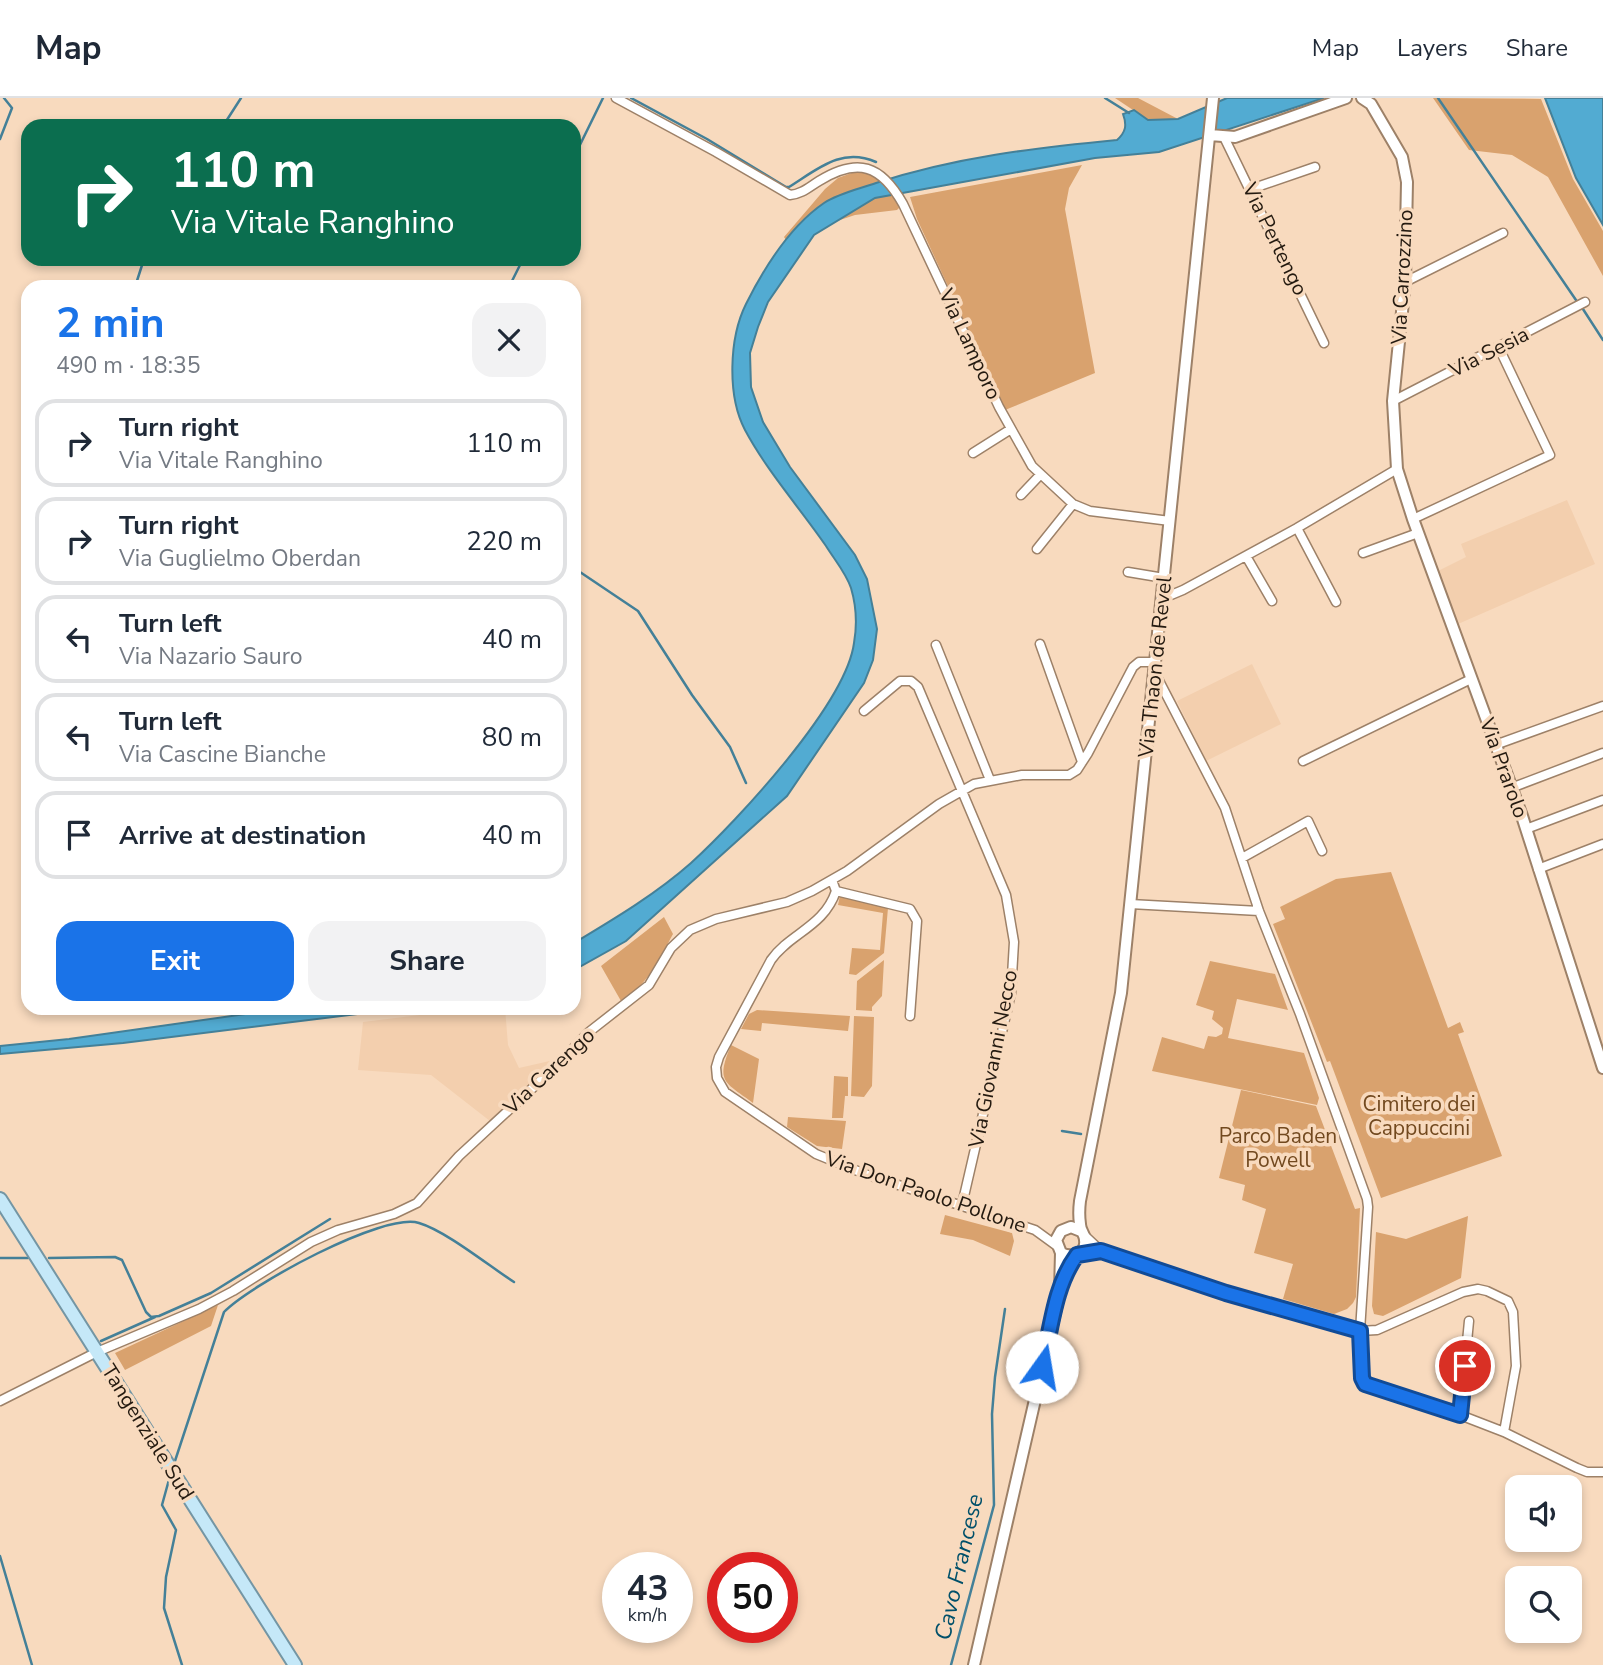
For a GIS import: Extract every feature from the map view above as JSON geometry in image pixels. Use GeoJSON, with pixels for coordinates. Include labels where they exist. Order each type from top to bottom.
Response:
{"type":"FeatureCollection","features":[{"type":"Feature","properties":{"kind":"main road","name":"Via Thaon de Revel"},"geometry":{"type":"LineString","coordinates":[[1082,1233],[1080,1201],[1121,993],[1213,98]]}},
{"type":"Feature","properties":{"kind":"main road"},"geometry":{"type":"LineString","coordinates":[[1210,133],[1234,137],[1346,98]]}},
{"type":"Feature","properties":{"kind":"main road","name":"Via Carrozzino"},"geometry":{"type":"LineString","coordinates":[[1362,98],[1371,104],[1402,157],[1407,183],[1405,282],[1393,401],[1397,469]]}},
{"type":"Feature","properties":{"kind":"main road","name":"Via Prarolo"},"geometry":{"type":"LineString","coordinates":[[1397,469],[1526,828],[1603,1069]]}},
{"type":"Feature","properties":{"kind":"main road","name":"Tangenziale Sud"},"geometry":{"type":"LineString","coordinates":[[0,1199],[295,1665]]}},
{"type":"Feature","properties":{"kind":"main road","name":"Via Thaon de Revel"},"geometry":{"type":"LineString","coordinates":[[1063,1230],[1080,1201]]}},
{"type":"Feature","properties":{"kind":"main road"},"geometry":{"type":"LineString","coordinates":[[974,1665],[1060,1287],[1057,1237],[1063,1230],[1074,1227],[1082,1233],[1085,1247],[1078,1254],[1060,1287]]}},
{"type":"Feature","properties":{"kind":"main road"},"geometry":{"type":"LineString","coordinates":[[1059,1250],[1068,1256],[1078,1254]]}},
{"type":"Feature","properties":{"kind":"street","name":"Via Lamporo"},"geometry":{"type":"LineString","coordinates":[[616,98],[790,195],[808,190],[843,168],[853,166],[864,167],[884,177],[903,204],[1011,429],[1032,466],[1073,504],[1106,514],[1170,521]]}},
{"type":"Feature","properties":{"kind":"street","name":"Via Pertengo"},"geometry":{"type":"LineString","coordinates":[[1224,136],[1324,342]]}},
{"type":"Feature","properties":{"kind":"street"},"geometry":{"type":"LineString","coordinates":[[1251,189],[1315,167]]}},
{"type":"Feature","properties":{"kind":"street"},"geometry":{"type":"LineString","coordinates":[[1405,282],[1503,233]]}},
{"type":"Feature","properties":{"kind":"street","name":"Via Sesia"},"geometry":{"type":"LineString","coordinates":[[1393,401],[1585,302]]}},
{"type":"Feature","properties":{"kind":"street"},"geometry":{"type":"LineString","coordinates":[[1413,519],[1549,455],[1499,348]]}},
{"type":"Feature","properties":{"kind":"street"},"geometry":{"type":"LineString","coordinates":[[973,453],[1011,429]]}},
{"type":"Feature","properties":{"kind":"street"},"geometry":{"type":"LineString","coordinates":[[1163,594],[1171,595],[1183,590],[1297,528],[1397,469]]}},
{"type":"Feature","properties":{"kind":"street"},"geometry":{"type":"LineString","coordinates":[[1021,495],[1040,475]]}},
{"type":"Feature","properties":{"kind":"street"},"geometry":{"type":"LineString","coordinates":[[1037,549],[1073,504]]}},
{"type":"Feature","properties":{"kind":"street"},"geometry":{"type":"LineString","coordinates":[[1297,528],[1336,602]]}},
{"type":"Feature","properties":{"kind":"street"},"geometry":{"type":"LineString","coordinates":[[1363,553],[1418,533]]}},
{"type":"Feature","properties":{"kind":"street"},"geometry":{"type":"LineString","coordinates":[[1246,556],[1272,601]]}},
{"type":"Feature","properties":{"kind":"street"},"geometry":{"type":"LineString","coordinates":[[1128,572],[1164,578]]}},
{"type":"Feature","properties":{"kind":"street"},"geometry":{"type":"LineString","coordinates":[[1040,644],[1082,762]]}},
{"type":"Feature","properties":{"kind":"street"},"geometry":{"type":"LineString","coordinates":[[936,645],[990,780]]}},
{"type":"Feature","properties":{"kind":"street"},"geometry":{"type":"LineString","coordinates":[[1082,762],[1133,667],[1139,662],[1156,668],[1225,808],[1259,911],[1300,1014],[1367,1199],[1360,1331],[1362,1378],[1365,1384],[1504,1432],[1587,1472],[1603,1472]]}},
{"type":"Feature","properties":{"kind":"street"},"geometry":{"type":"LineString","coordinates":[[1303,761],[1471,680]]}},
{"type":"Feature","properties":{"kind":"street","name":"Via Giovanni Necco"},"geometry":{"type":"LineString","coordinates":[[864,711],[900,681],[911,681],[918,687],[1006,895],[1014,942],[1011,993],[962,1205]]}},
{"type":"Feature","properties":{"kind":"street"},"geometry":{"type":"LineString","coordinates":[[1495,745],[1603,706]]}},
{"type":"Feature","properties":{"kind":"street"},"geometry":{"type":"LineString","coordinates":[[1511,788],[1603,753]]}},
{"type":"Feature","properties":{"kind":"street","name":"Via Carengo"},"geometry":{"type":"LineString","coordinates":[[0,1401],[97,1352],[210,1303],[312,1242],[338,1230],[394,1214],[417,1203],[459,1156],[589,1032],[649,985],[671,948],[690,930],[716,919],[787,902],[832,880],[962,790],[990,780],[1021,775],[1069,775],[1082,762]]}},
{"type":"Feature","properties":{"kind":"street"},"geometry":{"type":"LineString","coordinates":[[1526,828],[1603,800]]}},
{"type":"Feature","properties":{"kind":"street"},"geometry":{"type":"LineString","coordinates":[[1242,858],[1308,821],[1322,851]]}},
{"type":"Feature","properties":{"kind":"street"},"geometry":{"type":"LineString","coordinates":[[1538,869],[1603,844]]}},
{"type":"Feature","properties":{"kind":"street"},"geometry":{"type":"LineString","coordinates":[[832,880],[836,891],[910,909],[917,921],[910,1016]]}},
{"type":"Feature","properties":{"kind":"street","name":"Via Don Paolo Pollone"},"geometry":{"type":"LineString","coordinates":[[836,891],[827,909],[771,960],[719,1057],[717,1078],[725,1092],[816,1154],[865,1174],[1035,1230],[1063,1230]]}},
{"type":"Feature","properties":{"kind":"street"},"geometry":{"type":"LineString","coordinates":[[1130,904],[1259,911]]}},
{"type":"Feature","properties":{"kind":"street","name":"Via Don Paolo Pollone"},"geometry":{"type":"LineString","coordinates":[[1035,1230],[1059,1250]]}},
{"type":"Feature","properties":{"kind":"street"},"geometry":{"type":"LineString","coordinates":[[1082,1233],[1101,1251],[1226,1293],[1360,1331],[1377,1330],[1464,1292],[1478,1289],[1487,1291],[1508,1301],[1513,1312],[1516,1366],[1504,1432]]}},
{"type":"Feature","properties":{"kind":"street"},"geometry":{"type":"LineString","coordinates":[[1078,1254],[1101,1251]]}},
{"type":"Feature","properties":{"kind":"street"},"geometry":{"type":"LineString","coordinates":[[1460,1415],[1469,1321]]}},
{"type":"Feature","properties":{"kind":"shaded area"},"geometry":{"type":"Polygon","coordinates":[[[1567,500],[1595,564],[1458,624],[1438,571],[1466,557],[1461,544],[1567,500]]]}},
{"type":"Feature","properties":{"kind":"shaded area"},"geometry":{"type":"Polygon","coordinates":[[[1252,664],[1281,724],[1206,761],[1177,701],[1252,664]]]}},
{"type":"Feature","properties":{"kind":"shaded area"},"geometry":{"type":"Polygon","coordinates":[[[420,1015],[506,1015],[508,1045],[519,1068],[554,1060],[555,1062],[490,1121],[431,1075],[358,1070],[363,1022],[420,1015]]]}},
{"type":"Feature","properties":{"kind":"green space"},"geometry":{"type":"Polygon","coordinates":[[[1115,98],[1138,98],[1178,119],[1148,120],[1115,98]]]}},
{"type":"Feature","properties":{"kind":"green space"},"geometry":{"type":"Polygon","coordinates":[[[1433,98],[1541,99],[1573,179],[1603,231],[1603,276],[1548,177],[1512,155],[1469,150],[1433,98]]]}},
{"type":"Feature","properties":{"kind":"green space"},"geometry":{"type":"Polygon","coordinates":[[[1082,165],[1069,188],[1065,209],[1095,373],[1005,410],[917,219],[910,197],[1082,165]]]}},
{"type":"Feature","properties":{"kind":"green space"},"geometry":{"type":"Polygon","coordinates":[[[857,171],[869,172],[881,182],[839,197],[819,209],[786,240],[784,237],[825,189],[838,178],[857,171]]]}},
{"type":"Feature","properties":{"kind":"green space"},"geometry":{"type":"Polygon","coordinates":[[[894,195],[900,207],[897,210],[855,215],[837,221],[875,198],[894,195]]]}},
{"type":"Feature","properties":{"kind":"green space","name":"Cimitero dei Cappuccini"},"geometry":{"type":"Polygon","coordinates":[[[1391,872],[1448,1028],[1460,1022],[1464,1032],[1458,1034],[1502,1156],[1381,1198],[1330,1061],[1327,1062],[1273,924],[1285,919],[1280,907],[1336,879],[1391,872]]]}},
{"type":"Feature","properties":{"kind":"green space"},"geometry":{"type":"Polygon","coordinates":[[[840,895],[888,908],[884,953],[856,975],[849,974],[852,948],[880,950],[883,913],[838,905],[840,895]]]}},
{"type":"Feature","properties":{"kind":"green space"},"geometry":{"type":"Polygon","coordinates":[[[664,917],[673,934],[645,980],[621,1001],[601,966],[664,917]]]}},
{"type":"Feature","properties":{"kind":"green space"},"geometry":{"type":"Polygon","coordinates":[[[884,960],[882,996],[872,1007],[872,1011],[856,1010],[857,981],[884,960]]]}},
{"type":"Feature","properties":{"kind":"green space"},"geometry":{"type":"Polygon","coordinates":[[[1210,961],[1275,974],[1288,1010],[1237,999],[1228,1038],[1304,1053],[1319,1098],[1317,1105],[1152,1071],[1162,1037],[1204,1049],[1208,1036],[1216,1037],[1222,1034],[1223,1028],[1212,1019],[1214,1011],[1196,1005],[1210,961]]]}},
{"type":"Feature","properties":{"kind":"green space"},"geometry":{"type":"Polygon","coordinates":[[[757,1010],[850,1016],[848,1031],[762,1023],[761,1031],[741,1029],[749,1014],[757,1010]]]}},
{"type":"Feature","properties":{"kind":"green space"},"geometry":{"type":"Polygon","coordinates":[[[854,1016],[874,1017],[872,1086],[864,1097],[851,1096],[854,1016]]]}},
{"type":"Feature","properties":{"kind":"green space"},"geometry":{"type":"Polygon","coordinates":[[[731,1045],[759,1059],[753,1103],[725,1080],[724,1067],[731,1045]]]}},
{"type":"Feature","properties":{"kind":"green space"},"geometry":{"type":"Polygon","coordinates":[[[834,1076],[848,1077],[848,1096],[845,1096],[843,1118],[832,1118],[834,1076]]]}},
{"type":"Feature","properties":{"kind":"green space","name":"Parco Baden Powell"},"geometry":{"type":"Polygon","coordinates":[[[1241,1090],[1316,1106],[1355,1209],[1360,1208],[1356,1297],[1347,1309],[1334,1314],[1283,1299],[1293,1264],[1254,1253],[1266,1209],[1242,1200],[1245,1185],[1219,1178],[1241,1090]]]}},
{"type":"Feature","properties":{"kind":"green space"},"geometry":{"type":"Polygon","coordinates":[[[788,1117],[846,1121],[842,1149],[817,1146],[787,1127],[788,1117]]]}},
{"type":"Feature","properties":{"kind":"green space"},"geometry":{"type":"Polygon","coordinates":[[[945,1215],[1012,1233],[1014,1241],[1010,1256],[973,1240],[940,1234],[945,1215]]]}},
{"type":"Feature","properties":{"kind":"green space"},"geometry":{"type":"Polygon","coordinates":[[[1468,1216],[1461,1278],[1383,1316],[1374,1314],[1372,1306],[1376,1232],[1406,1239],[1468,1216]]]}},
{"type":"Feature","properties":{"kind":"green space"},"geometry":{"type":"Polygon","coordinates":[[[218,1305],[211,1326],[125,1370],[115,1353],[218,1305]]]}},
{"type":"Feature","properties":{"kind":"water"},"geometry":{"type":"Polygon","coordinates":[[[1227,98],[1324,98],[1159,152],[1095,158],[875,198],[814,235],[768,302],[750,353],[751,387],[763,422],[790,467],[855,555],[867,579],[877,629],[873,660],[864,683],[787,796],[626,941],[581,966],[581,939],[634,906],[678,874],[711,844],[761,791],[832,697],[847,668],[854,643],[855,608],[849,582],[754,445],[745,430],[735,401],[732,367],[736,333],[746,304],[769,263],[811,213],[824,203],[849,192],[906,174],[966,160],[1025,150],[1117,140],[1125,128],[1123,114],[1134,110],[1148,120],[1178,119],[1227,98]]]}},
{"type":"Feature","properties":{"kind":"water"},"geometry":{"type":"Polygon","coordinates":[[[1545,98],[1603,98],[1603,225],[1576,178],[1545,98]]]}},
{"type":"Feature","properties":{"kind":"water"},"geometry":{"type":"Polygon","coordinates":[[[239,1015],[349,1015],[123,1043],[0,1054],[0,1046],[239,1015]]]}},
{"type":"Feature","properties":{"kind":"waterway"},"geometry":{"type":"LineString","coordinates":[[0,139],[12,108],[4,98]]}},
{"type":"Feature","properties":{"kind":"waterway"},"geometry":{"type":"LineString","coordinates":[[228,119],[241,98]]}},
{"type":"Feature","properties":{"kind":"waterway"},"geometry":{"type":"LineString","coordinates":[[581,143],[603,98]]}},
{"type":"Feature","properties":{"kind":"waterway"},"geometry":{"type":"LineString","coordinates":[[631,98],[707,139],[786,187],[830,162],[852,157],[876,162]]}},
{"type":"Feature","properties":{"kind":"waterway"},"geometry":{"type":"LineString","coordinates":[[1105,98],[1129,113]]}},
{"type":"Feature","properties":{"kind":"waterway"},"geometry":{"type":"LineString","coordinates":[[1438,98],[1578,303]]}},
{"type":"Feature","properties":{"kind":"waterway"},"geometry":{"type":"LineString","coordinates":[[137,280],[142,266]]}},
{"type":"Feature","properties":{"kind":"waterway"},"geometry":{"type":"LineString","coordinates":[[512,280],[520,266]]}},
{"type":"Feature","properties":{"kind":"waterway"},"geometry":{"type":"LineString","coordinates":[[1581,306],[1603,340]]}},
{"type":"Feature","properties":{"kind":"waterway"},"geometry":{"type":"LineString","coordinates":[[581,573],[638,611],[692,695],[730,747],[746,783]]}},
{"type":"Feature","properties":{"kind":"waterway"},"geometry":{"type":"LineString","coordinates":[[1062,1131],[1081,1134]]}},
{"type":"Feature","properties":{"kind":"waterway"},"geometry":{"type":"LineString","coordinates":[[49,1258],[115,1257],[122,1260],[146,1312],[151,1317],[159,1316],[211,1293],[330,1219]]}},
{"type":"Feature","properties":{"kind":"waterway"},"geometry":{"type":"LineString","coordinates":[[173,1467],[224,1312],[260,1285],[288,1269],[348,1239],[377,1228],[401,1223],[419,1223],[454,1241],[514,1282]]}},
{"type":"Feature","properties":{"kind":"waterway"},"geometry":{"type":"LineString","coordinates":[[0,1258],[28,1258]]}},
{"type":"Feature","properties":{"kind":"waterway","name":"Cavo Francese"},"geometry":{"type":"LineString","coordinates":[[951,1665],[994,1505],[992,1414],[1005,1309]]}},
{"type":"Feature","properties":{"kind":"waterway"},"geometry":{"type":"LineString","coordinates":[[101,1341],[155,1317]]}},
{"type":"Feature","properties":{"kind":"waterway"},"geometry":{"type":"LineString","coordinates":[[22,1394],[93,1358]]}},
{"type":"Feature","properties":{"kind":"waterway"},"geometry":{"type":"LineString","coordinates":[[170,1476],[162,1505],[176,1530],[166,1577],[164,1608],[182,1665]]}},
{"type":"Feature","properties":{"kind":"waterway"},"geometry":{"type":"LineString","coordinates":[[0,1556],[32,1665]]}},
{"type":"Feature","properties":{"kind":"route"},"geometry":{"type":"LineString","coordinates":[[1042,1367],[1060,1287],[1077,1255],[1094,1251],[1101,1251],[1226,1293],[1360,1331],[1362,1378],[1365,1384],[1460,1415],[1465,1366]]}}]}
